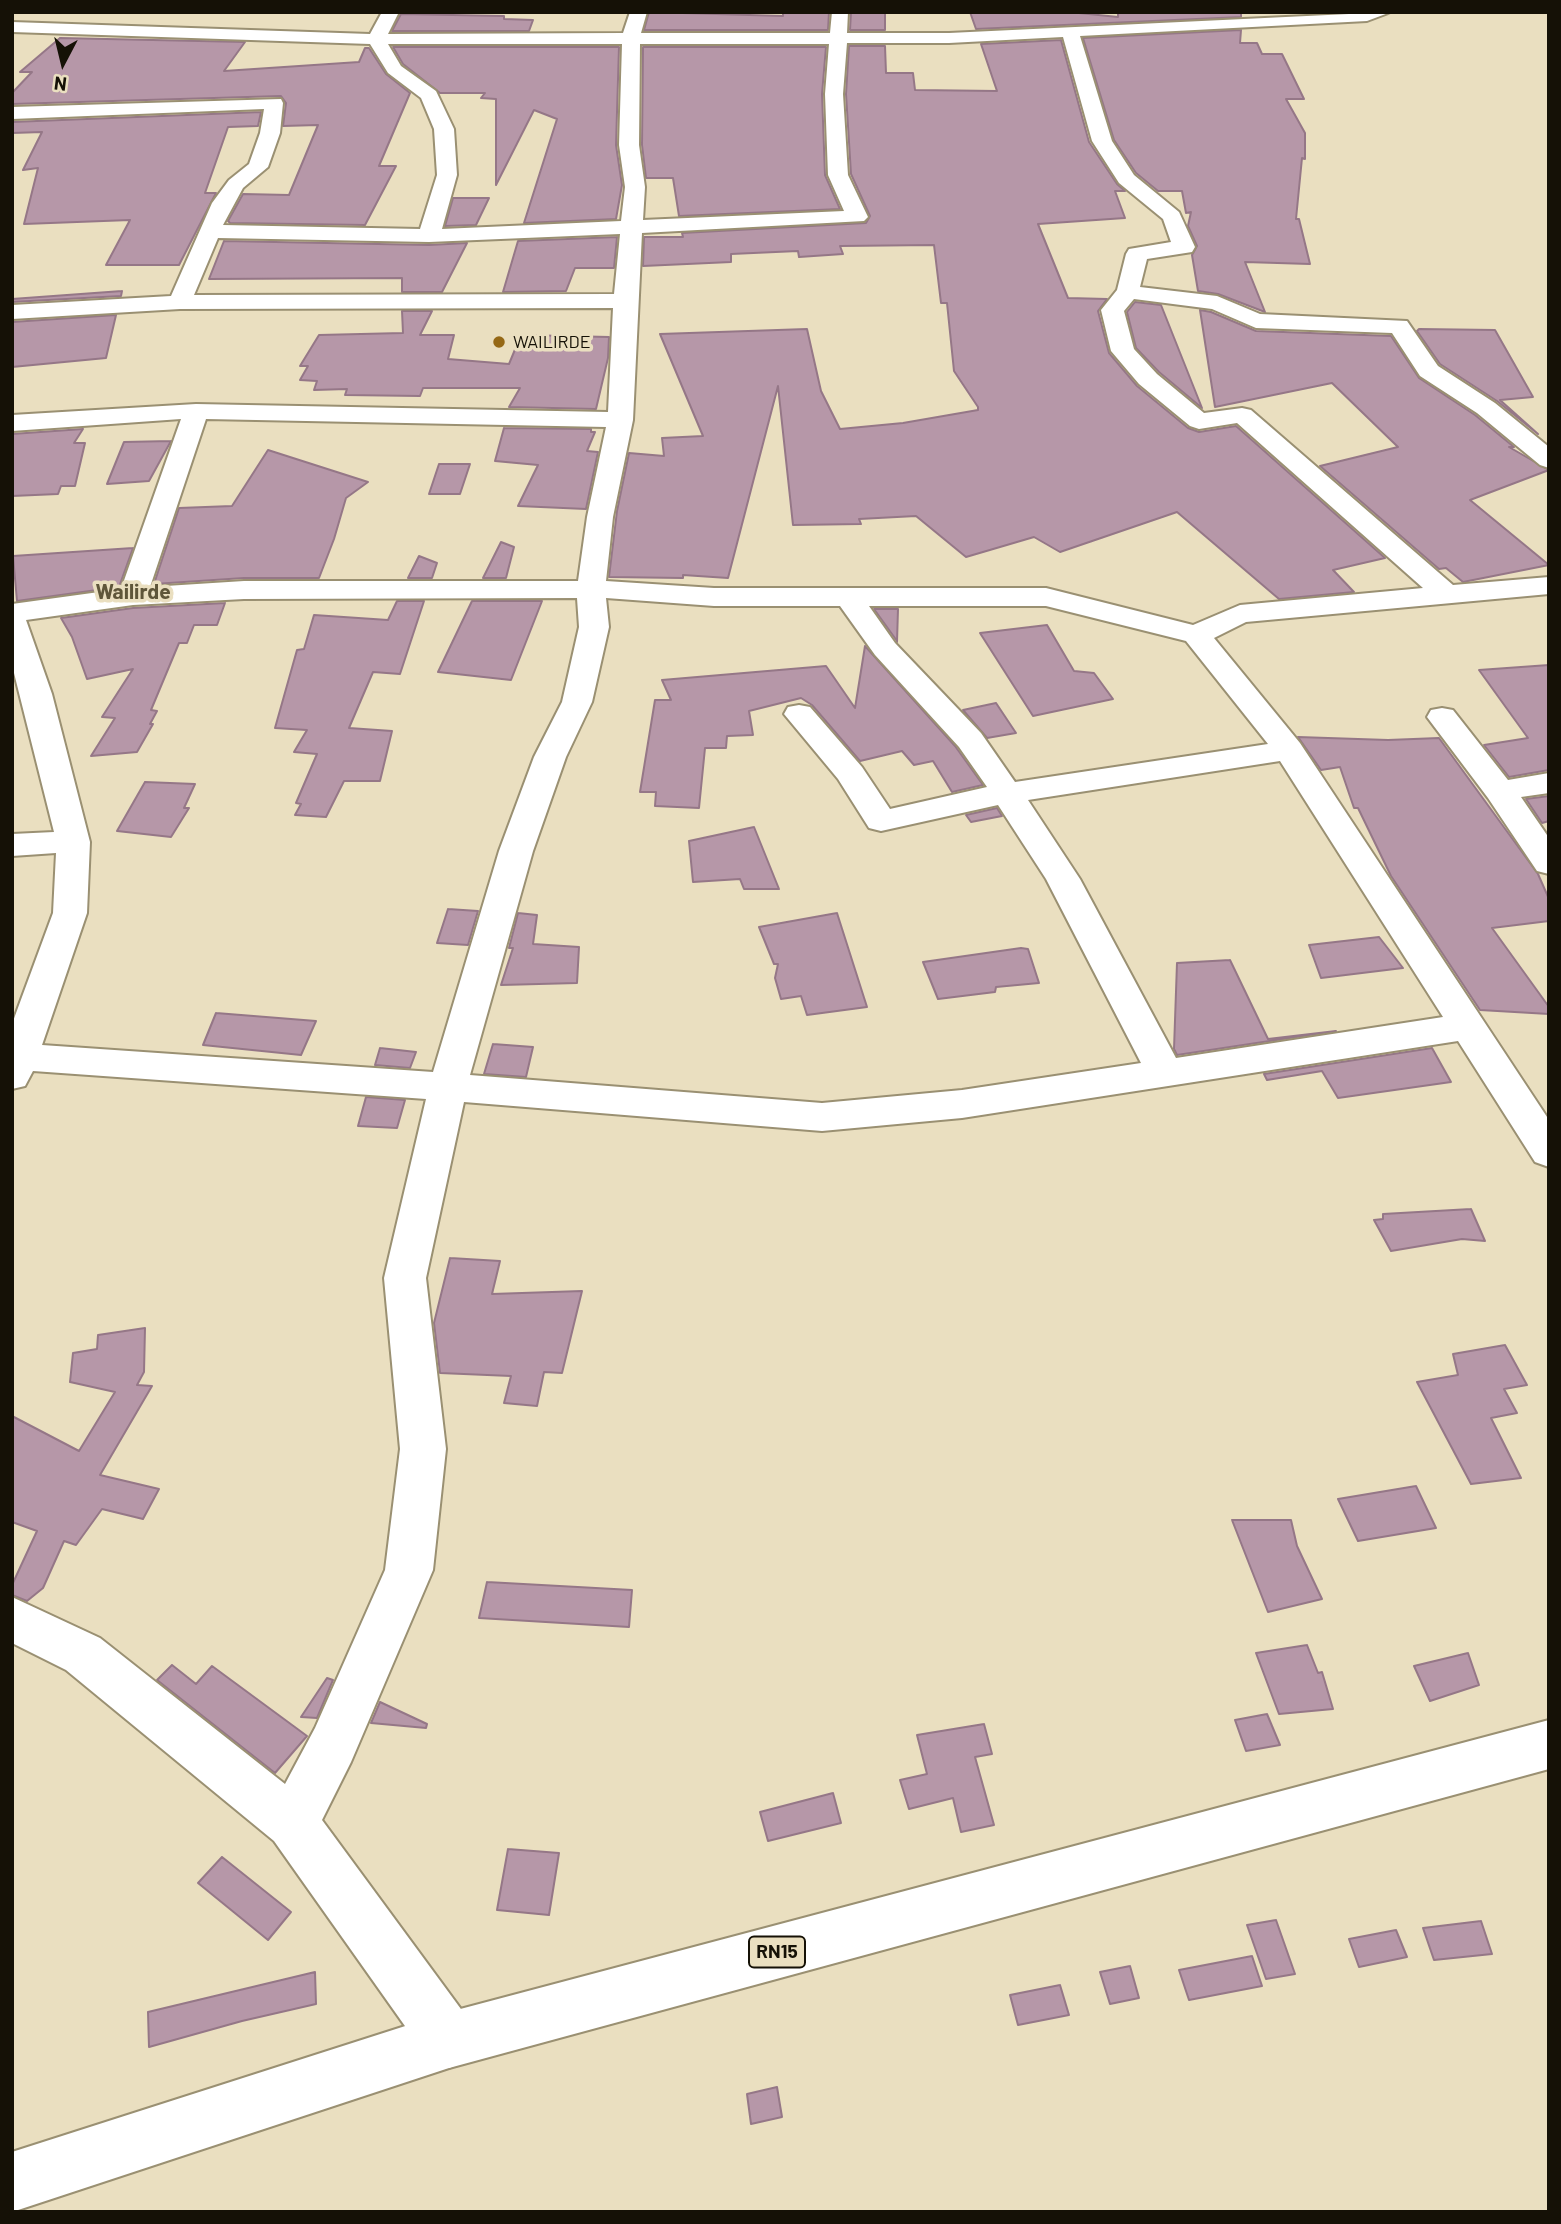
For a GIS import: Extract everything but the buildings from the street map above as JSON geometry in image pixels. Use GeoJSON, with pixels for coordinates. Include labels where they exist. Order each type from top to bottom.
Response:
{"type":"FeatureCollection","features":[{"type":"Feature","properties":{"kind":"street"},"geometry":{"type":"LineString","coordinates":[[376,39],[391,12]]}},
{"type":"Feature","properties":{"kind":"street"},"geometry":{"type":"LineString","coordinates":[[211,231],[429,236],[857,217],[838,175],[834,94],[840,12]]}},
{"type":"Feature","properties":{"kind":"street"},"geometry":{"type":"LineString","coordinates":[[1093,12],[1099,30]]}},
{"type":"Feature","properties":{"kind":"street"},"geometry":{"type":"LineString","coordinates":[[12,27],[376,39],[635,25],[836,38],[950,37],[1379,13]]}},
{"type":"Feature","properties":{"kind":"street"},"geometry":{"type":"LineString","coordinates":[[292,1824],[333,1745],[409,1570],[423,1449],[405,1278],[448,1087],[516,852],[550,757],[578,702],[594,626],[591,589],[606,478],[620,421],[625,301],[635,187],[629,145],[635,25]]}},
{"type":"Feature","properties":{"kind":"street"},"geometry":{"type":"LineString","coordinates":[[1070,32],[1102,141],[1126,179],[1172,216],[1184,247],[1137,254],[1129,292],[1112,310],[1123,351],[1148,379],[1199,421],[1242,415],[1447,595]]}},
{"type":"Feature","properties":{"kind":"street"},"geometry":{"type":"LineString","coordinates":[[376,39],[394,69],[429,95],[444,129],[447,175],[429,236]]}},
{"type":"Feature","properties":{"kind":"street"},"geometry":{"type":"LineString","coordinates":[[12,113],[274,103],[270,133],[258,167],[236,184],[222,203],[180,302]]}},
{"type":"Feature","properties":{"kind":"street"},"geometry":{"type":"LineString","coordinates":[[1129,292],[1217,303],[1256,321],[1399,326],[1429,371],[1486,408],[1549,460]]}},
{"type":"Feature","properties":{"kind":"street"},"geometry":{"type":"LineString","coordinates":[[12,312],[180,302],[307,304],[625,301]]}},
{"type":"Feature","properties":{"kind":"street"},"geometry":{"type":"LineString","coordinates":[[12,423],[196,411],[620,421]]}},
{"type":"Feature","properties":{"kind":"street"},"geometry":{"type":"LineString","coordinates":[[133,596],[196,411]]}},
{"type":"Feature","properties":{"kind":"street"},"geometry":{"type":"LineString","coordinates":[[1196,635],[1240,614],[1549,585]]}},
{"type":"Feature","properties":{"kind":"street"},"geometry":{"type":"LineString","coordinates":[[12,613],[133,596],[377,588],[591,589],[714,597],[1046,597],[1196,635],[1289,750],[1465,1027],[1549,1152]]}},
{"type":"Feature","properties":{"kind":"street"},"geometry":{"type":"LineString","coordinates":[[847,595],[886,649],[970,740],[1007,793],[1063,879],[1165,1073]]}},
{"type":"Feature","properties":{"kind":"street"},"geometry":{"type":"LineString","coordinates":[[12,620],[37,694],[73,842],[70,913],[15,1066],[228,1069],[822,1117],[962,1104],[1465,1027]]}},
{"type":"Feature","properties":{"kind":"street"},"geometry":{"type":"LineString","coordinates":[[799,714],[851,774],[881,821],[1007,793],[1289,750]]}},
{"type":"Feature","properties":{"kind":"street"},"geometry":{"type":"LineString","coordinates":[[1442,717],[1500,791],[1549,863]]}},
{"type":"Feature","properties":{"kind":"street"},"geometry":{"type":"LineString","coordinates":[[1500,791],[1549,783]]}},
{"type":"Feature","properties":{"kind":"street"},"geometry":{"type":"LineString","coordinates":[[12,845],[73,842]]}},
{"type":"Feature","properties":{"kind":"street"},"geometry":{"type":"LineString","coordinates":[[12,1619],[83,1654],[292,1824],[449,2040]]}},
{"type":"Feature","properties":{"kind":"street","name":"RN15"},"geometry":{"type":"LineString","coordinates":[[12,2182],[449,2040],[1549,1744]]}},
{"type":"Feature","properties":{"kind":"place","name":"WAILIRDE"},"geometry":{"type":"Point","coordinates":[499,342]}},
{"type":"Feature","properties":{"kind":"district","name":"Wailirde"},"geometry":{"type":"Point","coordinates":[133,592]}}]}
